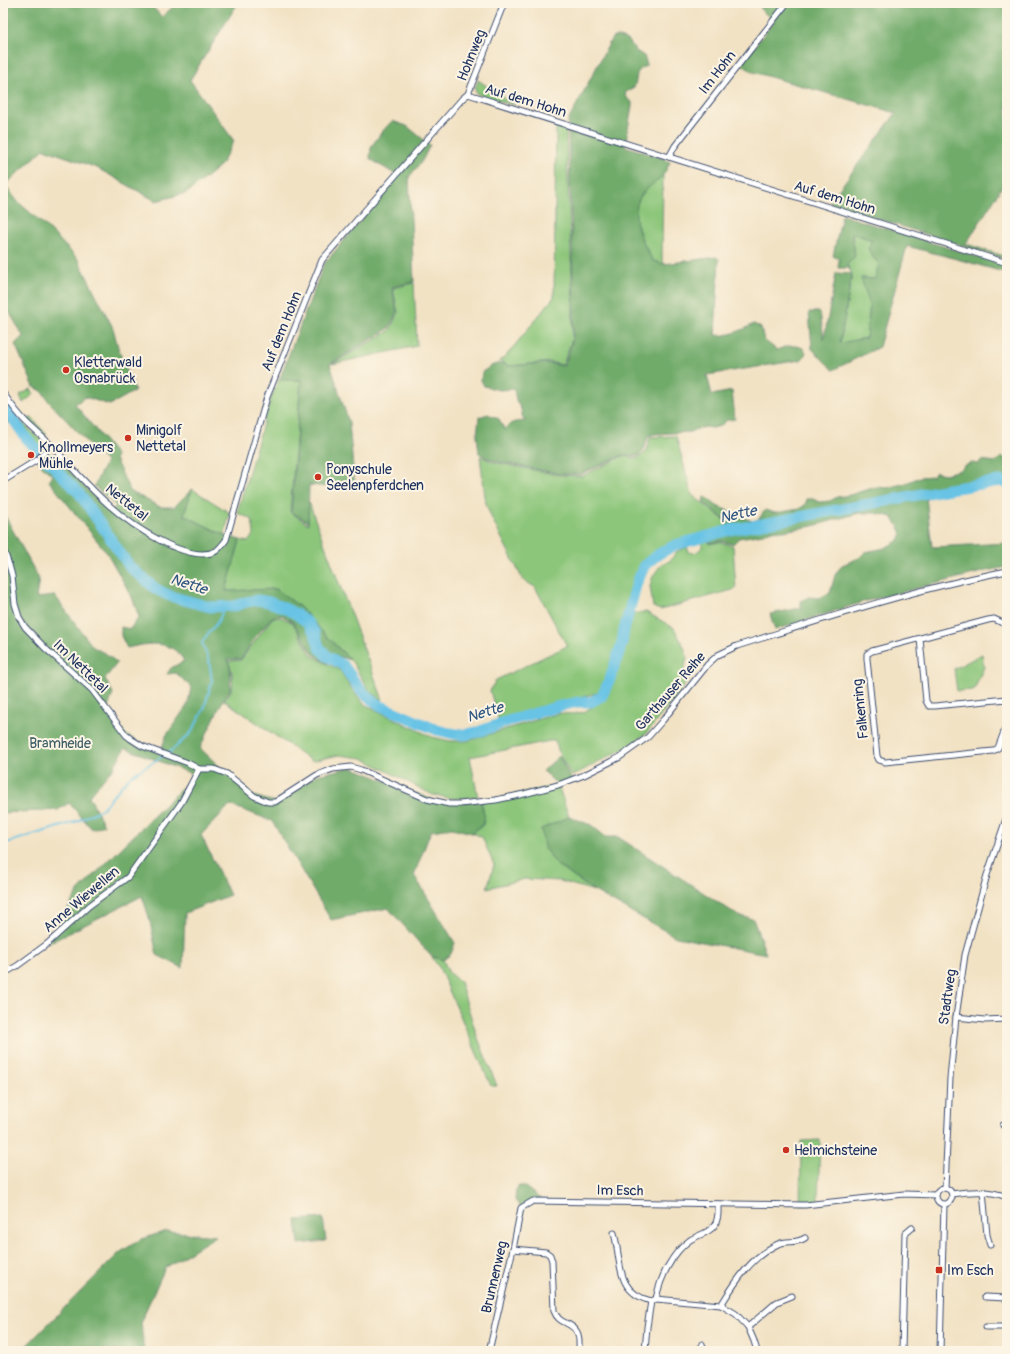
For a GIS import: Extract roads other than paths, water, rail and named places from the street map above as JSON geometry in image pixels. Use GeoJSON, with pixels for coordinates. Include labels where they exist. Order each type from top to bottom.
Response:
{"type":"FeatureCollection","features":[{"type":"Feature","properties":{"kind":"street","name":"Hohnweg"},"geometry":{"type":"LineString","coordinates":[[468,94],[504,3]]}},
{"type":"Feature","properties":{"kind":"street","name":"Im Hohn"},"geometry":{"type":"LineString","coordinates":[[669,157],[675,146],[787,3]]}},
{"type":"Feature","properties":{"kind":"street","name":"Auf dem Hohn"},"geometry":{"type":"LineString","coordinates":[[202,554],[216,550],[226,540],[267,397],[322,260],[462,99],[468,94],[1007,263]]}},
{"type":"Feature","properties":{"kind":"street","name":"Nettetal"},"geometry":{"type":"LineString","coordinates":[[3,393],[25,421],[110,506],[129,522],[166,545],[188,552],[202,554]]}},
{"type":"Feature","properties":{"kind":"street"},"geometry":{"type":"LineString","coordinates":[[3,481],[23,470],[39,458],[51,446]]}},
{"type":"Feature","properties":{"kind":"street","name":"Im Nettetal"},"geometry":{"type":"LineString","coordinates":[[3,548],[12,576],[15,604],[19,617],[25,627],[46,649],[92,690],[126,735],[142,746],[188,763]]}},
{"type":"Feature","properties":{"kind":"street","name":"Garthauser Reihe"},"geometry":{"type":"LineString","coordinates":[[188,763],[199,769],[214,769],[227,774],[254,796],[268,802],[275,802],[317,775],[342,767],[352,767],[361,770],[427,799],[449,804],[488,801],[538,791],[567,782],[630,751],[654,731],[708,664],[722,652],[866,606],[1007,571]]}},
{"type":"Feature","properties":{"kind":"street","name":"Falkenring"},"geometry":{"type":"LineString","coordinates":[[1007,625],[994,619],[988,620],[872,651],[868,654],[866,660],[877,756],[879,760],[884,762],[993,751],[998,748],[1007,724]]}},
{"type":"Feature","properties":{"kind":"street"},"geometry":{"type":"LineString","coordinates":[[920,639],[926,701],[929,706],[1007,699]]}},
{"type":"Feature","properties":{"kind":"street","name":"Anne Wiewellen"},"geometry":{"type":"LineString","coordinates":[[3,974],[17,966],[47,944],[89,906],[128,877],[181,803],[199,769]]}},
{"type":"Feature","properties":{"kind":"street","name":"Stadtweg"},"geometry":{"type":"LineString","coordinates":[[945,1188],[949,1082],[965,955],[987,875],[1007,816]]}},
{"type":"Feature","properties":{"kind":"street"},"geometry":{"type":"LineString","coordinates":[[956,1017],[985,1020],[1007,1019]]}},
{"type":"Feature","properties":{"kind":"street"},"geometry":{"type":"LineString","coordinates":[[945,1188],[950,1190],[952,1194],[950,1202],[944,1205],[938,1203],[936,1195],[938,1190],[945,1188]]}},
{"type":"Feature","properties":{"kind":"street"},"geometry":{"type":"LineString","coordinates":[[952,1194],[983,1191],[1007,1197]]}},
{"type":"Feature","properties":{"kind":"street"},"geometry":{"type":"LineString","coordinates":[[983,1191],[987,1235],[990,1245]]}},
{"type":"Feature","properties":{"kind":"street","name":"Im Esch"},"geometry":{"type":"LineString","coordinates":[[521,1208],[533,1201],[806,1205],[904,1194],[936,1195]]}},
{"type":"Feature","properties":{"kind":"street"},"geometry":{"type":"LineString","coordinates":[[645,1351],[646,1327],[654,1300],[666,1271],[673,1257],[679,1250],[690,1240],[709,1230],[715,1225],[718,1217],[718,1204]]}},
{"type":"Feature","properties":{"kind":"street"},"geometry":{"type":"LineString","coordinates":[[940,1351],[944,1205]]}},
{"type":"Feature","properties":{"kind":"street","name":"Brunnenweg"},"geometry":{"type":"LineString","coordinates":[[490,1351],[521,1208]]}},
{"type":"Feature","properties":{"kind":"street"},"geometry":{"type":"LineString","coordinates":[[902,1351],[905,1234],[912,1228]]}},
{"type":"Feature","properties":{"kind":"street"},"geometry":{"type":"LineString","coordinates":[[614,1233],[623,1276],[630,1292],[637,1296],[654,1300],[721,1305],[736,1314],[748,1327],[757,1351]]}},
{"type":"Feature","properties":{"kind":"street"},"geometry":{"type":"LineString","coordinates":[[721,1305],[741,1275],[758,1257],[769,1249],[783,1242],[799,1242],[805,1238]]}},
{"type":"Feature","properties":{"kind":"street"},"geometry":{"type":"LineString","coordinates":[[513,1249],[546,1252],[550,1255],[552,1261],[554,1311],[559,1320],[577,1332],[579,1338],[579,1351]]}},
{"type":"Feature","properties":{"kind":"street"},"geometry":{"type":"LineString","coordinates":[[748,1327],[777,1302],[792,1296]]}},
{"type":"Feature","properties":{"kind":"street"},"geometry":{"type":"LineString","coordinates":[[985,1297],[1007,1298]]}},
{"type":"Feature","properties":{"kind":"street"},"geometry":{"type":"LineString","coordinates":[[986,1326],[1007,1327]]}},
{"type":"Feature","properties":{"kind":"street"},"geometry":{"type":"LineString","coordinates":[[702,1344],[704,1351]]}},
{"type":"Feature","properties":{"kind":"waterway","name":"Nette"},"geometry":{"type":"LineString","coordinates":[[3,404],[26,438],[79,493],[130,567],[156,589],[170,596],[210,607],[235,606],[258,600],[282,607],[296,614],[308,623],[315,633],[319,647],[327,656],[343,665],[360,689],[369,698],[381,706],[437,730],[463,735],[478,732],[508,721],[560,706],[578,702],[591,702],[602,696],[610,679],[622,643],[637,582],[645,565],[657,555],[675,545],[730,530],[949,489],[1000,481],[1007,483]]}},
{"type":"Feature","properties":{"kind":"waterway"},"geometry":{"type":"LineString","coordinates":[[169,753],[191,733],[204,709],[212,681],[209,661],[202,643],[220,618],[223,607]]}},
{"type":"Feature","properties":{"kind":"waterway"},"geometry":{"type":"LineString","coordinates":[[3,844],[75,822],[102,809],[129,777],[163,756]]}},
{"type":"Feature","properties":{"kind":"place","name":"Kletterwald Osnabrück"},"geometry":{"type":"Point","coordinates":[66,370]}},
{"type":"Feature","properties":{"kind":"place","name":"Minigolf Nettetal"},"geometry":{"type":"Point","coordinates":[128,438]}},
{"type":"Feature","properties":{"kind":"place","name":"Knollmeyers Mühle"},"geometry":{"type":"Point","coordinates":[31,455]}},
{"type":"Feature","properties":{"kind":"place","name":"Ponyschule Seelenpferdchen"},"geometry":{"type":"Point","coordinates":[318,477]}},
{"type":"Feature","properties":{"kind":"place","name":"Helmichsteine"},"geometry":{"type":"Point","coordinates":[786,1150]}},
{"type":"Feature","properties":{"kind":"place","name":"Im Esch"},"geometry":{"type":"Point","coordinates":[939,1270]}},
{"type":"Feature","properties":{"kind":"park label","name":"Bramheide"},"geometry":{"type":"Point","coordinates":[60,743]}}]}
